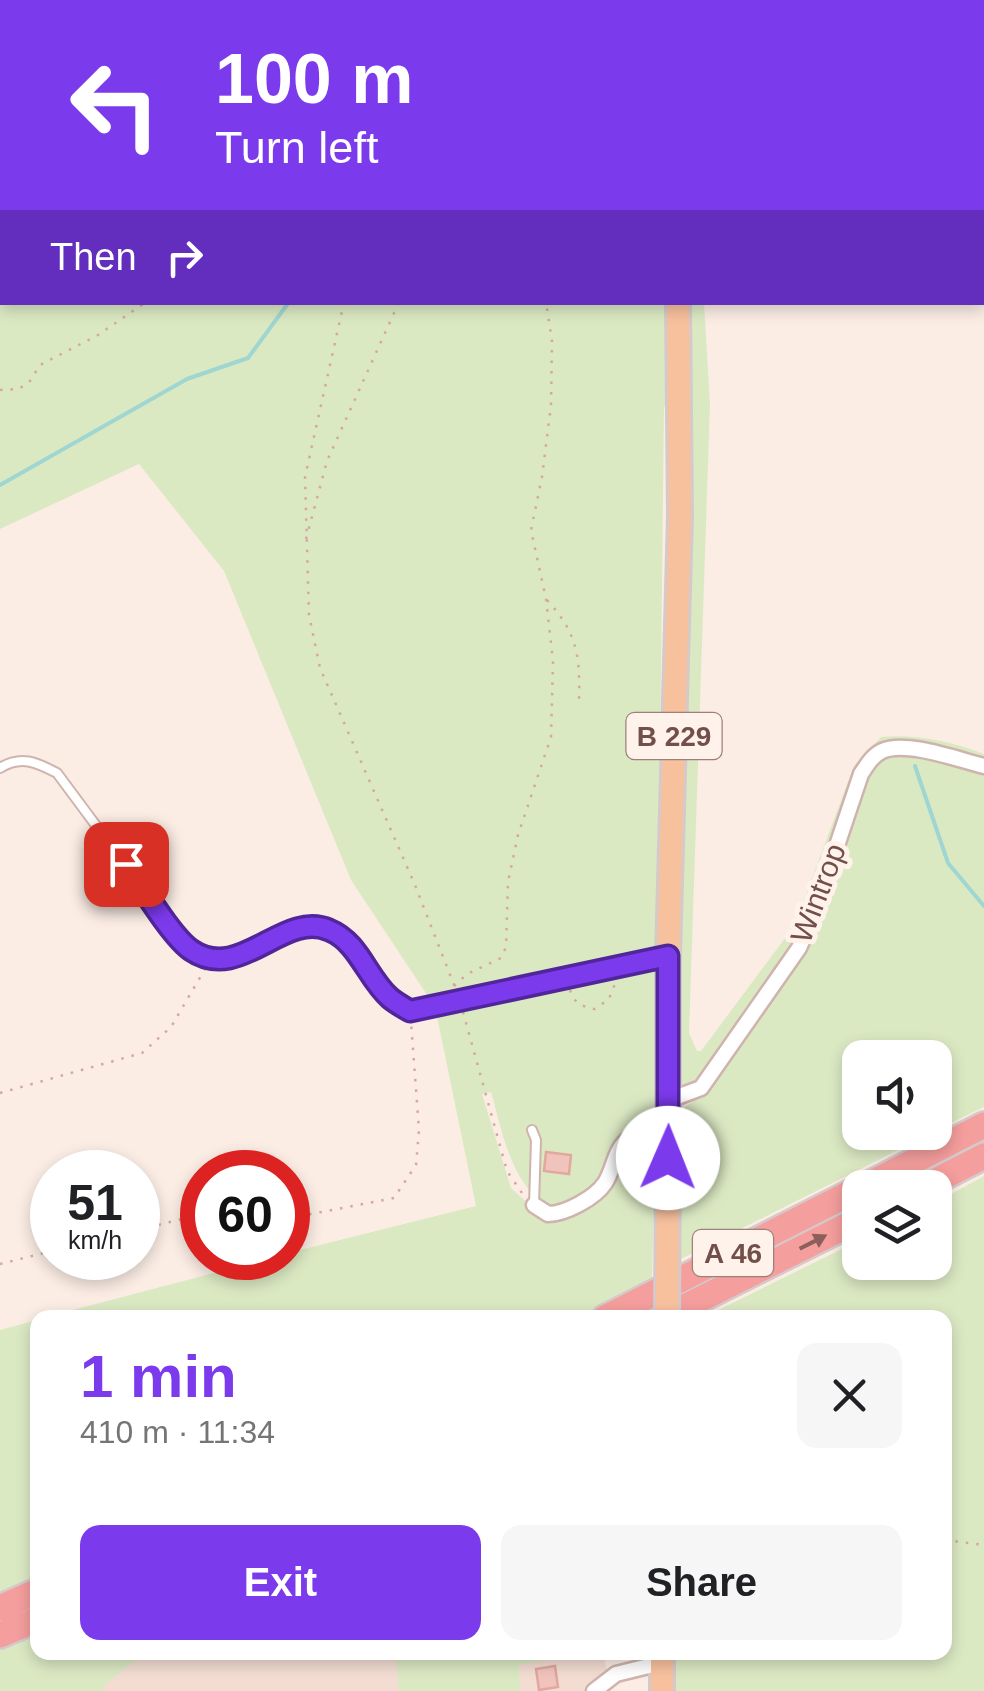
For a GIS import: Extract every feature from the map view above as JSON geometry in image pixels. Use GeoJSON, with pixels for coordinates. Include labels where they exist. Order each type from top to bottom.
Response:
{"type":"FeatureCollection","features":[{"type":"Feature","properties":{"kind":"highway","name":"A 46"},"geometry":{"type":"LineString","coordinates":[[897,1170],[984,1126]]}},
{"type":"Feature","properties":{"kind":"highway"},"geometry":{"type":"LineString","coordinates":[[952,1173],[984,1156]]}},
{"type":"Feature","properties":{"kind":"highway","name":"A 46"},"geometry":{"type":"LineString","coordinates":[[621,1310],[842,1198]]}},
{"type":"Feature","properties":{"kind":"highway","name":"A 46"},"geometry":{"type":"LineString","coordinates":[[681,1310],[842,1227]]}},
{"type":"Feature","properties":{"kind":"highway"},"geometry":{"type":"LineString","coordinates":[[0,1608],[30,1595]]}},
{"type":"Feature","properties":{"kind":"highway"},"geometry":{"type":"LineString","coordinates":[[0,1635],[30,1622]]}},
{"type":"Feature","properties":{"kind":"main road","name":"B 229"},"geometry":{"type":"LineString","coordinates":[[665,1310],[668,956],[680,516],[678,305]]}},
{"type":"Feature","properties":{"kind":"main road"},"geometry":{"type":"LineString","coordinates":[[661,1660],[662,1691]]}},
{"type":"Feature","properties":{"kind":"street","name":"Wintrop"},"geometry":{"type":"LineString","coordinates":[[669,1100],[701,1088],[799,948],[861,774],[870,761],[887,748],[919,750],[984,766]]}},
{"type":"Feature","properties":{"kind":"street"},"geometry":{"type":"LineString","coordinates":[[534,1205],[548,1214],[567,1210],[602,1187],[617,1152],[627,1140],[668,1134]]}},
{"type":"Feature","properties":{"kind":"street"},"geometry":{"type":"LineString","coordinates":[[594,1691],[616,1674],[655,1660]]}},
{"type":"Feature","properties":{"kind":"lane"},"geometry":{"type":"LineString","coordinates":[[0,768],[12,761],[32,760],[57,773],[187,948],[209,960],[226,960],[296,930],[325,928],[346,940],[388,997],[410,1011],[668,956]]}},
{"type":"Feature","properties":{"kind":"lane"},"geometry":{"type":"LineString","coordinates":[[532,1130],[536,1140],[534,1205]]}},
{"type":"Feature","properties":{"kind":"path"},"geometry":{"type":"LineString","coordinates":[[0,390],[19,389],[40,365],[98,335],[142,305]]}},
{"type":"Feature","properties":{"kind":"path"},"geometry":{"type":"LineString","coordinates":[[343,305],[305,477],[309,615],[320,668],[415,885],[454,986],[467,974],[501,958],[506,947],[508,882],[518,835],[551,737],[553,661],[546,599],[531,530],[551,405],[552,341],[546,305]]}},
{"type":"Feature","properties":{"kind":"path"},"geometry":{"type":"LineString","coordinates":[[305,545],[327,461],[398,305]]}},
{"type":"Feature","properties":{"kind":"path"},"geometry":{"type":"LineString","coordinates":[[546,599],[566,622],[580,659],[579,703]]}},
{"type":"Feature","properties":{"kind":"path"},"geometry":{"type":"LineString","coordinates":[[0,1093],[142,1054],[171,1026],[209,960]]}},
{"type":"Feature","properties":{"kind":"path"},"geometry":{"type":"LineString","coordinates":[[567,979],[572,998],[582,1007],[595,1010],[609,999],[620,967]]}},
{"type":"Feature","properties":{"kind":"path"},"geometry":{"type":"LineString","coordinates":[[310,1214],[394,1198],[416,1166],[419,1130],[410,1011]]}},
{"type":"Feature","properties":{"kind":"path"},"geometry":{"type":"LineString","coordinates":[[462,1011],[507,1172],[534,1205]]}},
{"type":"Feature","properties":{"kind":"path"},"geometry":{"type":"LineString","coordinates":[[0,1264],[30,1256]]}},
{"type":"Feature","properties":{"kind":"path"},"geometry":{"type":"LineString","coordinates":[[952,1541],[984,1545]]}},
{"type":"Feature","properties":{"kind":"shaded area"},"geometry":{"type":"Polygon","coordinates":[[[135,1660],[605,1660],[611,1691],[104,1691],[103,1686],[135,1660]]]}},
{"type":"Feature","properties":{"kind":"green space"},"geometry":{"type":"Polygon","coordinates":[[[0,305],[704,305],[710,404],[689,1033],[697,1051],[701,1051],[794,926],[854,766],[881,737],[946,742],[984,754],[984,763],[944,753],[942,759],[984,770],[984,1107],[952,1123],[952,1040],[842,1040],[842,1150],[898,1150],[858,1170],[842,1170],[842,1178],[679,1260],[680,1112],[708,1080],[702,1074],[697,1082],[682,1088],[678,1084],[688,583],[687,406],[664,407],[660,1118],[654,1127],[634,1132],[621,1142],[584,1197],[549,1208],[525,1185],[504,1140],[491,1092],[482,1094],[511,1188],[547,1216],[570,1216],[601,1194],[626,1147],[636,1141],[644,1142],[655,1167],[652,1280],[593,1310],[73,1310],[187,1280],[310,1280],[310,1248],[476,1206],[435,1007],[351,880],[224,571],[139,464],[0,529],[0,305]]]}},
{"type":"Feature","properties":{"kind":"green space"},"geometry":{"type":"Polygon","coordinates":[[[984,1176],[984,1691],[675,1691],[674,1660],[952,1660],[952,1310],[718,1310],[842,1249],[842,1280],[952,1280],[952,1194],[984,1176]]]}},
{"type":"Feature","properties":{"kind":"green space"},"geometry":{"type":"Polygon","coordinates":[[[30,1322],[30,1660],[136,1660],[104,1686],[104,1691],[0,1691],[0,1330],[30,1322]]]}},
{"type":"Feature","properties":{"kind":"green space"},"geometry":{"type":"Polygon","coordinates":[[[396,1660],[548,1660],[518,1665],[521,1691],[399,1691],[396,1660]]]}},
{"type":"Feature","properties":{"kind":"building"},"geometry":{"type":"Polygon","coordinates":[[[546,1152],[571,1155],[569,1174],[544,1171],[546,1152]]]}},
{"type":"Feature","properties":{"kind":"building"},"geometry":{"type":"Polygon","coordinates":[[[555,1666],[558,1687],[539,1690],[536,1669],[555,1666]]]}},
{"type":"Feature","properties":{"kind":"waterway"},"geometry":{"type":"LineString","coordinates":[[0,485],[187,379],[248,358],[287,305]]}},
{"type":"Feature","properties":{"kind":"waterway"},"geometry":{"type":"LineString","coordinates":[[915,766],[948,863],[984,906]]}},
{"type":"Feature","properties":{"kind":"route"},"geometry":{"type":"LineString","coordinates":[[126,864],[187,948],[209,960],[226,960],[296,930],[325,928],[346,940],[388,997],[410,1011],[668,956],[668,1158]]}}]}
